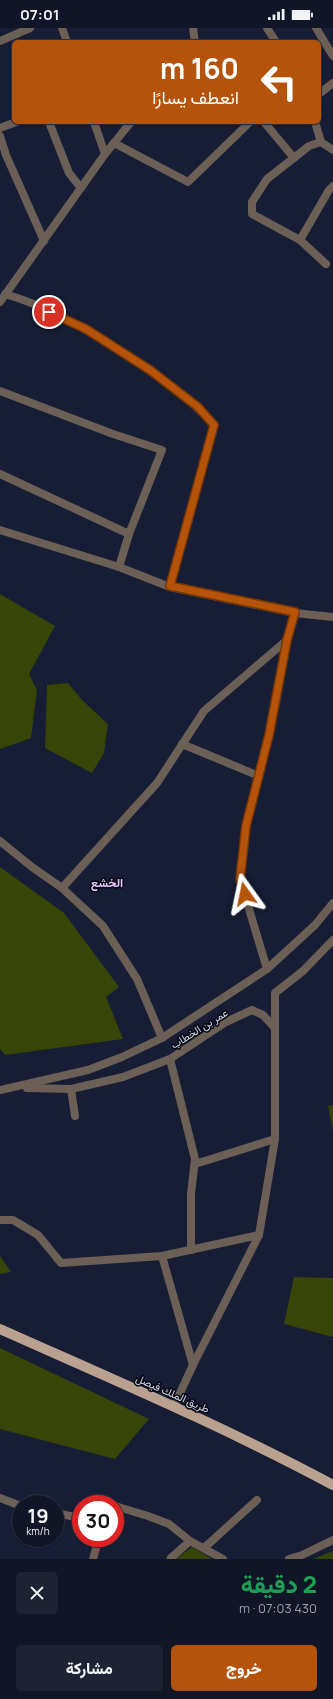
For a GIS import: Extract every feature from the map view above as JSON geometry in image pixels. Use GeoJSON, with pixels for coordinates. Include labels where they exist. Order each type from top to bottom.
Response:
{"type":"FeatureCollection","features":[{"type":"Feature","properties":{"kind":"main road","name":"طريق الملك فيصل"},"geometry":{"type":"LineString","coordinates":[[0,1330],[174,1406],[274,1453],[333,1485]]}},
{"type":"Feature","properties":{"kind":"street"},"geometry":{"type":"LineString","coordinates":[[0,40],[30,28]]}},
{"type":"Feature","properties":{"kind":"street"},"geometry":{"type":"LineString","coordinates":[[62,28],[66,40]]}},
{"type":"Feature","properties":{"kind":"street"},"geometry":{"type":"LineString","coordinates":[[193,28],[195,40]]}},
{"type":"Feature","properties":{"kind":"street"},"geometry":{"type":"LineString","coordinates":[[267,28],[275,40]]}},
{"type":"Feature","properties":{"kind":"street"},"geometry":{"type":"LineString","coordinates":[[316,28],[333,56]]}},
{"type":"Feature","properties":{"kind":"street"},"geometry":{"type":"LineString","coordinates":[[321,92],[333,83]]}},
{"type":"Feature","properties":{"kind":"street"},"geometry":{"type":"LineString","coordinates":[[0,128],[12,124]]}},
{"type":"Feature","properties":{"kind":"street"},"geometry":{"type":"LineString","coordinates":[[50,124],[69,173],[81,188]]}},
{"type":"Feature","properties":{"kind":"street"},"geometry":{"type":"LineString","coordinates":[[95,124],[105,154]]}},
{"type":"Feature","properties":{"kind":"street"},"geometry":{"type":"LineString","coordinates":[[0,302],[105,154],[128,124]]}},
{"type":"Feature","properties":{"kind":"street"},"geometry":{"type":"LineString","coordinates":[[114,143],[188,182],[248,124]]}},
{"type":"Feature","properties":{"kind":"street"},"geometry":{"type":"LineString","coordinates":[[266,124],[294,158]]}},
{"type":"Feature","properties":{"kind":"street"},"geometry":{"type":"LineString","coordinates":[[316,124],[322,142],[333,150]]}},
{"type":"Feature","properties":{"kind":"street"},"geometry":{"type":"LineString","coordinates":[[0,136],[3,156],[44,241]]}},
{"type":"Feature","properties":{"kind":"street"},"geometry":{"type":"LineString","coordinates":[[322,142],[309,146],[267,179],[252,202],[252,214],[300,240],[326,264]]}},
{"type":"Feature","properties":{"kind":"street"},"geometry":{"type":"LineString","coordinates":[[300,240],[329,190],[333,186]]}},
{"type":"Feature","properties":{"kind":"street"},"geometry":{"type":"LineString","coordinates":[[5,294],[30,301],[86,329],[150,370],[198,407],[214,425],[170,586]]}},
{"type":"Feature","properties":{"kind":"street"},"geometry":{"type":"LineString","coordinates":[[0,391],[113,434],[162,450],[129,534],[119,567]]}},
{"type":"Feature","properties":{"kind":"street"},"geometry":{"type":"LineString","coordinates":[[0,474],[129,534]]}},
{"type":"Feature","properties":{"kind":"street"},"geometry":{"type":"LineString","coordinates":[[0,530],[119,567],[170,586],[295,612],[333,617]]}},
{"type":"Feature","properties":{"kind":"street"},"geometry":{"type":"LineString","coordinates":[[267,969],[240,879],[246,826],[269,735],[287,640],[295,612]]}},
{"type":"Feature","properties":{"kind":"street"},"geometry":{"type":"LineString","coordinates":[[62,888],[157,783],[204,711],[287,640]]}},
{"type":"Feature","properties":{"kind":"street"},"geometry":{"type":"LineString","coordinates":[[182,744],[258,776]]}},
{"type":"Feature","properties":{"kind":"street"},"geometry":{"type":"LineString","coordinates":[[0,841],[32,867],[62,888],[103,926],[137,980],[162,1038]]}},
{"type":"Feature","properties":{"kind":"street","name":"عمر بن الخطاب"},"geometry":{"type":"LineString","coordinates":[[0,1090],[88,1070],[122,1057],[162,1038],[267,969],[315,925],[333,903]]}},
{"type":"Feature","properties":{"kind":"street"},"geometry":{"type":"LineString","coordinates":[[174,1406],[192,1365],[260,1235],[275,1139],[276,992],[303,971],[333,940]]}},
{"type":"Feature","properties":{"kind":"street","name":"عمر بن الخطاب"},"geometry":{"type":"LineString","coordinates":[[17,1087],[71,1089],[123,1077],[170,1059],[226,1022],[252,1010],[263,1015],[275,1028]]}},
{"type":"Feature","properties":{"kind":"street"},"geometry":{"type":"LineString","coordinates":[[170,1059],[195,1159],[191,1194],[191,1250]]}},
{"type":"Feature","properties":{"kind":"street"},"geometry":{"type":"LineString","coordinates":[[71,1089],[75,1116]]}},
{"type":"Feature","properties":{"kind":"street"},"geometry":{"type":"LineString","coordinates":[[195,1164],[275,1139]]}},
{"type":"Feature","properties":{"kind":"street"},"geometry":{"type":"LineString","coordinates":[[0,1220],[13,1220],[38,1235],[61,1263],[162,1256],[260,1235]]}},
{"type":"Feature","properties":{"kind":"street"},"geometry":{"type":"LineString","coordinates":[[162,1256],[192,1365]]}},
{"type":"Feature","properties":{"kind":"street"},"geometry":{"type":"LineString","coordinates":[[0,1498],[12,1503]]}},
{"type":"Feature","properties":{"kind":"street"},"geometry":{"type":"LineString","coordinates":[[204,1548],[257,1500]]}},
{"type":"Feature","properties":{"kind":"street"},"geometry":{"type":"LineString","coordinates":[[124,1509],[169,1524],[190,1541],[223,1559]]}},
{"type":"Feature","properties":{"kind":"street"},"geometry":{"type":"LineString","coordinates":[[289,1559],[302,1555],[333,1540]]}},
{"type":"Feature","properties":{"kind":"street"},"geometry":{"type":"LineString","coordinates":[[171,1558],[190,1541]]}},
{"type":"Feature","properties":{"kind":"street"},"geometry":{"type":"LineString","coordinates":[[93,1559],[96,1547]]}},
{"type":"Feature","properties":{"kind":"green space"},"geometry":{"type":"Polygon","coordinates":[[[0,594],[55,626],[29,674],[37,690],[31,738],[0,749],[0,594]]]}},
{"type":"Feature","properties":{"kind":"green space"},"geometry":{"type":"Polygon","coordinates":[[[68,683],[82,700],[108,724],[104,753],[92,773],[45,748],[47,685],[68,683]]]}},
{"type":"Feature","properties":{"kind":"green space"},"geometry":{"type":"Polygon","coordinates":[[[0,867],[64,913],[119,987],[106,997],[123,1039],[5,1055],[0,1049],[0,867]]]}},
{"type":"Feature","properties":{"kind":"green space"},"geometry":{"type":"Polygon","coordinates":[[[333,1105],[333,1130],[328,1106],[333,1105]]]}},
{"type":"Feature","properties":{"kind":"green space"},"geometry":{"type":"Polygon","coordinates":[[[0,1256],[11,1272],[0,1274],[0,1256]]]}},
{"type":"Feature","properties":{"kind":"green space"},"geometry":{"type":"Polygon","coordinates":[[[294,1277],[333,1278],[333,1337],[284,1324],[294,1277]]]}},
{"type":"Feature","properties":{"kind":"green space"},"geometry":{"type":"Polygon","coordinates":[[[0,1348],[149,1419],[115,1459],[0,1429],[0,1348]]]}},
{"type":"Feature","properties":{"kind":"green space"},"geometry":{"type":"Polygon","coordinates":[[[192,1547],[212,1559],[176,1559],[192,1547]]]}},
{"type":"Feature","properties":{"kind":"green space"},"geometry":{"type":"Polygon","coordinates":[[[333,1551],[333,1559],[313,1559],[333,1551]]]}},
{"type":"Feature","properties":{"kind":"district","name":"الخشع"},"geometry":{"type":"Point","coordinates":[107,882]}},
{"type":"Feature","properties":{"kind":"route"},"geometry":{"type":"LineString","coordinates":[[49,312],[86,329],[150,370],[198,407],[214,425],[170,586],[295,612],[287,640],[269,735],[246,826],[240,879],[245,894]]}}]}
